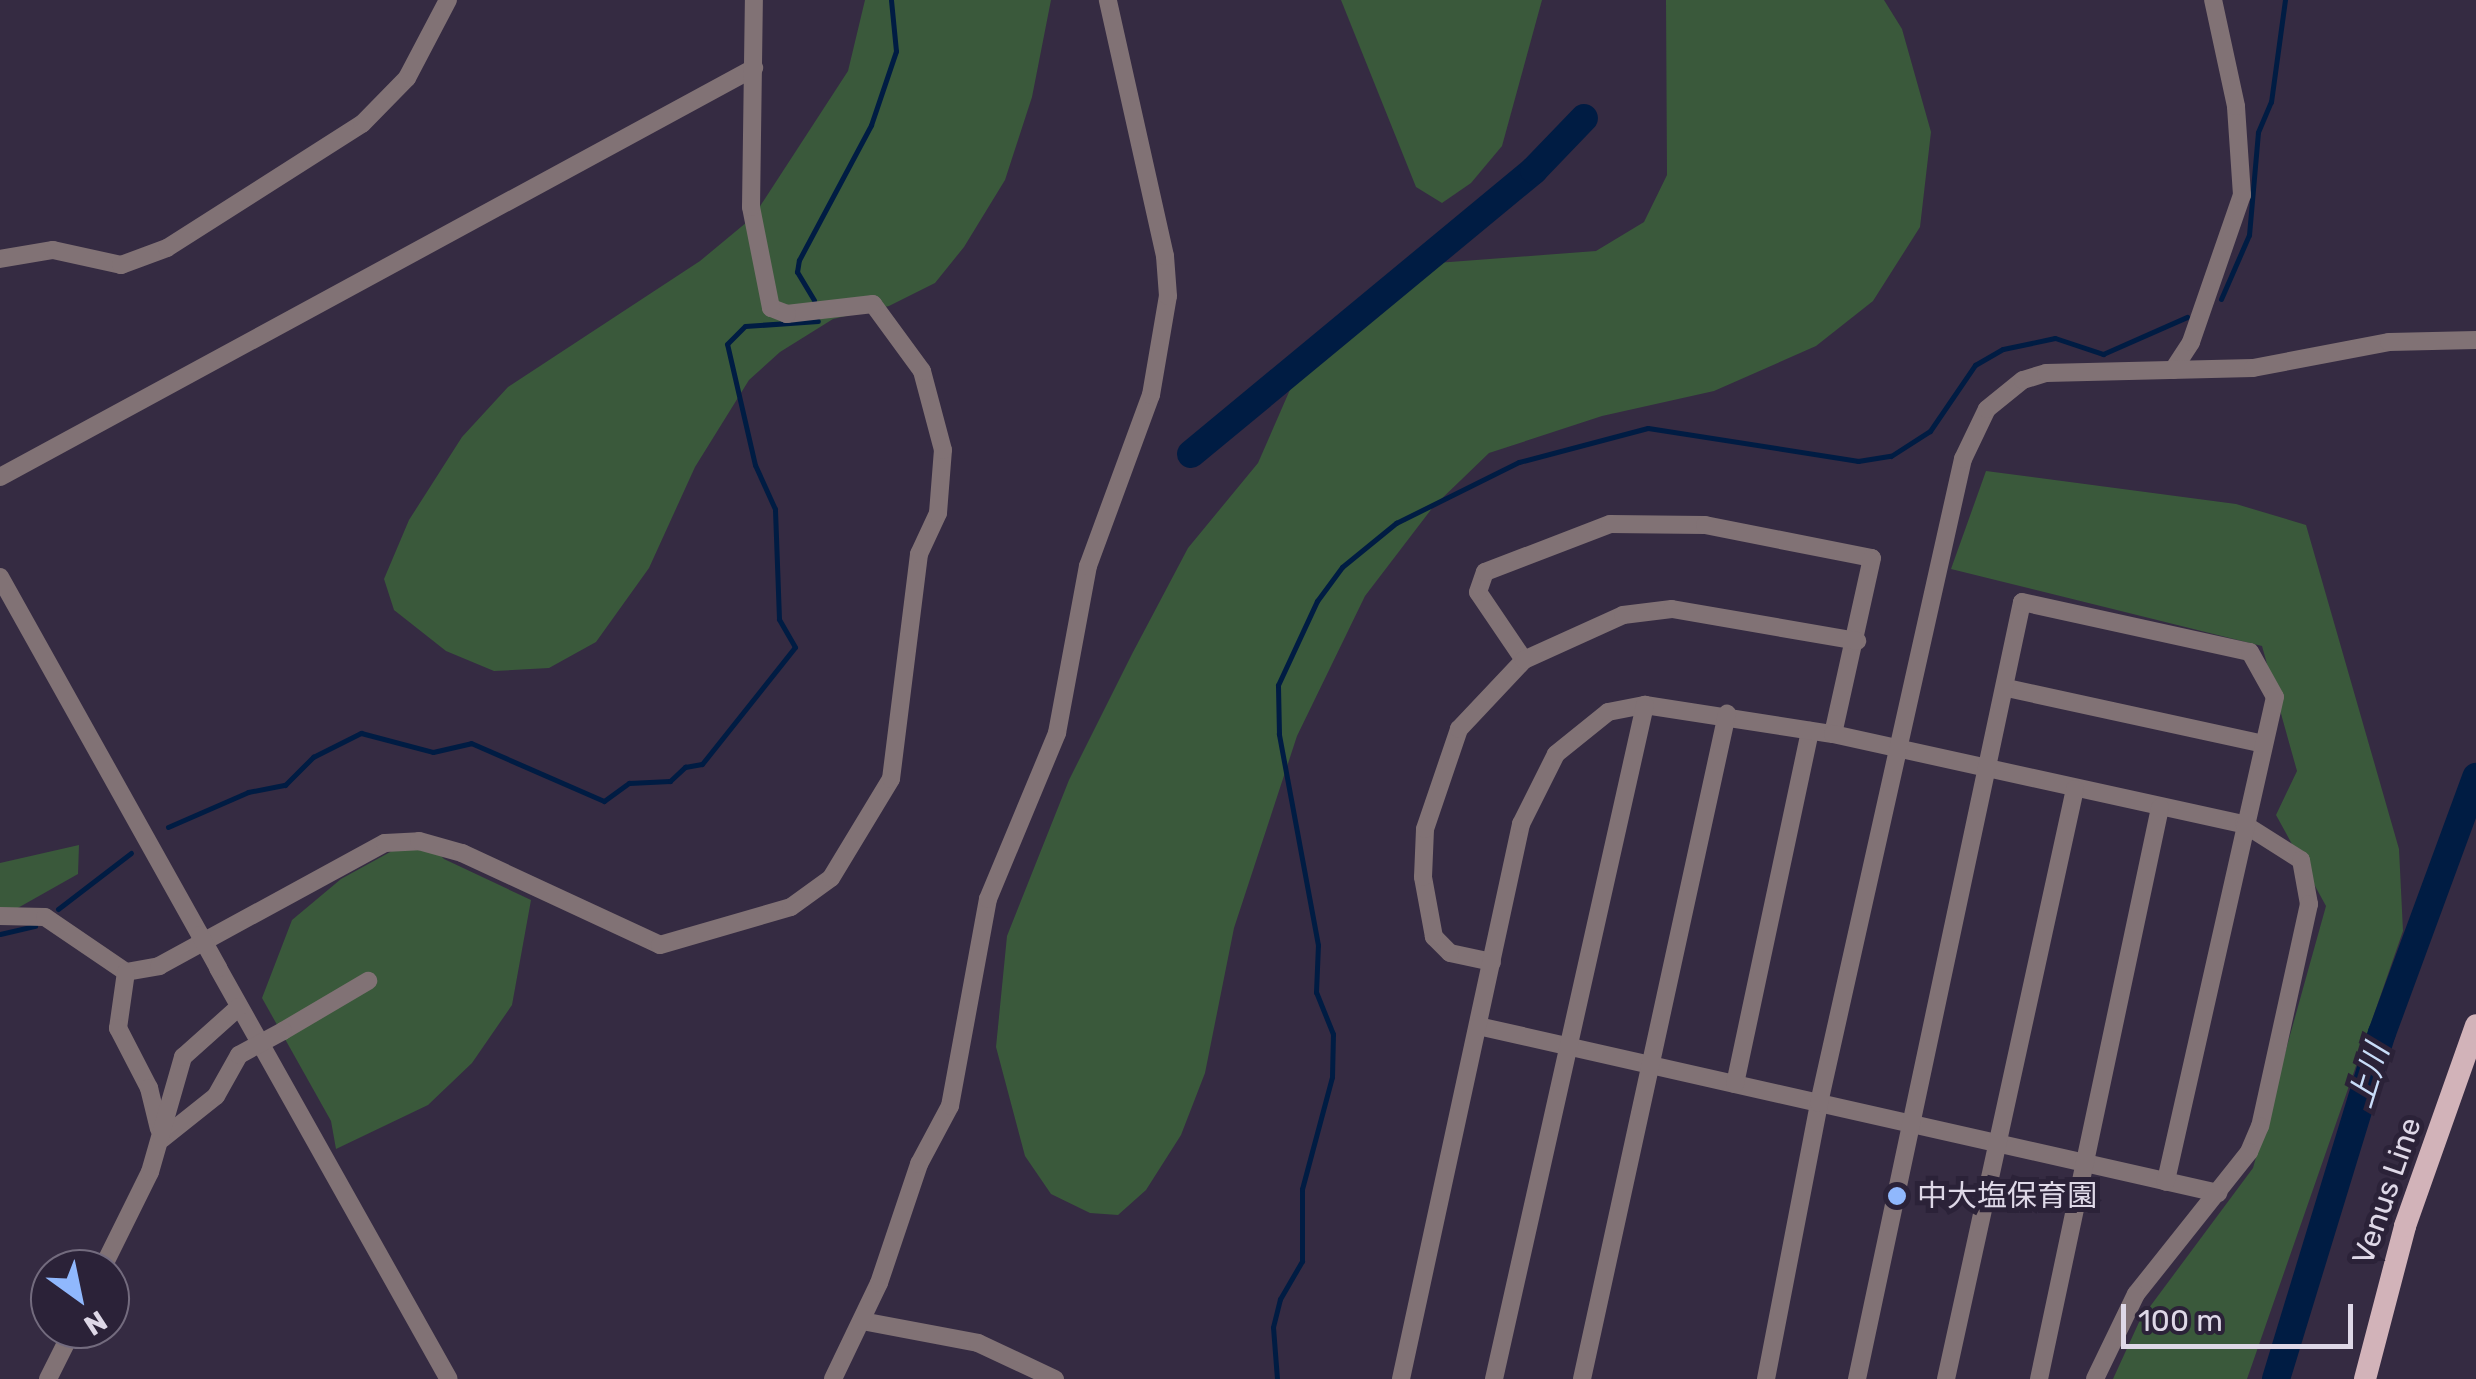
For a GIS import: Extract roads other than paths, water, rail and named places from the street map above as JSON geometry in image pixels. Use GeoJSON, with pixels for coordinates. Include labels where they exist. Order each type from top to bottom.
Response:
{"type":"FeatureCollection","features":[{"type":"Feature","properties":{"kind":"main road","name":"Venus Line"},"geometry":{"type":"LineString","coordinates":[[2365,1379],[2405,1226],[2476,1025]]}},
{"type":"Feature","properties":{"kind":"street"},"geometry":{"type":"LineString","coordinates":[[0,259],[52,250],[121,265],[167,248],[362,124],[407,78],[448,0]]}},
{"type":"Feature","properties":{"kind":"street"},"geometry":{"type":"LineString","coordinates":[[0,916],[45,916],[126,972],[159,966],[385,843],[419,841],[462,853],[660,945],[792,907],[831,878],[891,778],[919,554],[938,513],[943,450],[922,372],[873,304],[787,314],[771,308],[751,208],[754,0]]}},
{"type":"Feature","properties":{"kind":"street"},"geometry":{"type":"LineString","coordinates":[[833,1379],[862,1321],[919,1164],[950,1106],[988,899],[1052,749],[1088,566],[1150,396],[1168,296],[1165,256],[1108,0]]}},
{"type":"Feature","properties":{"kind":"street"},"geometry":{"type":"LineString","coordinates":[[2173,370],[2191,342],[2242,195],[2236,106],[2214,0]]}},
{"type":"Feature","properties":{"kind":"street"},"geometry":{"type":"LineString","coordinates":[[0,477],[754,68]]}},
{"type":"Feature","properties":{"kind":"street"},"geometry":{"type":"LineString","coordinates":[[1766,1379],[1819,1103],[1902,751],[1964,459],[1988,409],[2023,380],[2046,373],[2253,368],[2389,342],[2476,340]]}},
{"type":"Feature","properties":{"kind":"street"},"geometry":{"type":"LineString","coordinates":[[1524,660],[1478,592],[1485,572],[1610,524],[1661,520],[1873,559],[1833,734]]}},
{"type":"Feature","properties":{"kind":"street"},"geometry":{"type":"LineString","coordinates":[[0,577],[449,1379]]}},
{"type":"Feature","properties":{"kind":"street"},"geometry":{"type":"LineString","coordinates":[[1857,1379],[1909,1124],[1991,773],[2022,602],[2250,652],[2275,697],[2166,1182]]}},
{"type":"Feature","properties":{"kind":"street"},"geometry":{"type":"LineString","coordinates":[[1492,962],[1450,953],[1434,937],[1424,877],[1425,829],[1459,729],[1524,660],[1624,615],[1672,609],[1857,641]]}},
{"type":"Feature","properties":{"kind":"street"},"geometry":{"type":"LineString","coordinates":[[2007,688],[2264,744]]}},
{"type":"Feature","properties":{"kind":"street"},"geometry":{"type":"LineString","coordinates":[[1494,1379],[1645,705]]}},
{"type":"Feature","properties":{"kind":"street"},"geometry":{"type":"LineString","coordinates":[[1400,1379],[1534,789],[1556,754],[1582,730],[1608,712],[1645,705],[1727,714],[1833,734],[1991,773],[2244,824],[2301,860],[2309,904],[2260,1126],[2218,1193],[2136,1294],[2095,1379]]}},
{"type":"Feature","properties":{"kind":"street"},"geometry":{"type":"LineString","coordinates":[[1582,1379],[1727,714]]}},
{"type":"Feature","properties":{"kind":"street"},"geometry":{"type":"LineString","coordinates":[[1735,1084],[1810,731]]}},
{"type":"Feature","properties":{"kind":"street"},"geometry":{"type":"LineString","coordinates":[[1946,1379],[2075,790]]}},
{"type":"Feature","properties":{"kind":"street"},"geometry":{"type":"LineString","coordinates":[[2039,1379],[2160,808]]}},
{"type":"Feature","properties":{"kind":"street"},"geometry":{"type":"LineString","coordinates":[[126,972],[118,1028],[149,1088],[162,1139]]}},
{"type":"Feature","properties":{"kind":"street"},"geometry":{"type":"LineString","coordinates":[[162,1139],[216,1096],[239,1055],[368,981]]}},
{"type":"Feature","properties":{"kind":"street"},"geometry":{"type":"LineString","coordinates":[[111,1249],[162,1139],[170,1086],[183,1057],[239,1006]]}},
{"type":"Feature","properties":{"kind":"street"},"geometry":{"type":"LineString","coordinates":[[1478,1026],[2218,1193]]}},
{"type":"Feature","properties":{"kind":"street"},"geometry":{"type":"LineString","coordinates":[[862,1321],[978,1343],[1055,1379]]}},
{"type":"Feature","properties":{"kind":"street"},"geometry":{"type":"LineString","coordinates":[[48,1379],[63,1349]]}},
{"type":"Feature","properties":{"kind":"waterway"},"geometry":{"type":"LineString","coordinates":[[814,300],[797,272],[799,260],[871,125],[896,51],[891,0]]}},
{"type":"Feature","properties":{"kind":"waterway"},"geometry":{"type":"LineString","coordinates":[[2221,299],[2249,235],[2258,132],[2271,102],[2285,0]]}},
{"type":"Feature","properties":{"kind":"waterway"},"geometry":{"type":"LineString","coordinates":[[1191,454],[1534,170],[1584,118]]}},
{"type":"Feature","properties":{"kind":"waterway"},"geometry":{"type":"LineString","coordinates":[[1277,1379],[1273,1327],[1280,1299],[1302,1261],[1302,1189],[1332,1077],[1333,1034],[1316,992],[1318,945],[1279,734],[1278,685],[1317,601],[1342,567],[1396,523],[1519,462],[1648,428],[1858,461],[1891,456],[1930,431],[1975,365],[2003,349],[2055,338],[2103,354],[2187,317]]}},
{"type":"Feature","properties":{"kind":"waterway"},"geometry":{"type":"LineString","coordinates":[[168,827],[248,792],[285,785],[313,757],[361,733],[433,752],[471,743],[604,801],[629,783],[670,781],[685,767],[702,764],[795,647],[779,619],[775,509],[755,465],[727,344],[745,326],[818,321]]}},
{"type":"Feature","properties":{"kind":"waterway","name":"上川"},"geometry":{"type":"LineString","coordinates":[[2276,1379],[2382,1033],[2476,777]]}},
{"type":"Feature","properties":{"kind":"waterway"},"geometry":{"type":"LineString","coordinates":[[58,909],[131,853]]}},
{"type":"Feature","properties":{"kind":"waterway"},"geometry":{"type":"LineString","coordinates":[[0,934],[35,926]]}},
{"type":"Feature","properties":{"kind":"place","name":"中大塩保育園"},"geometry":{"type":"Point","coordinates":[1897,1196]}}]}
